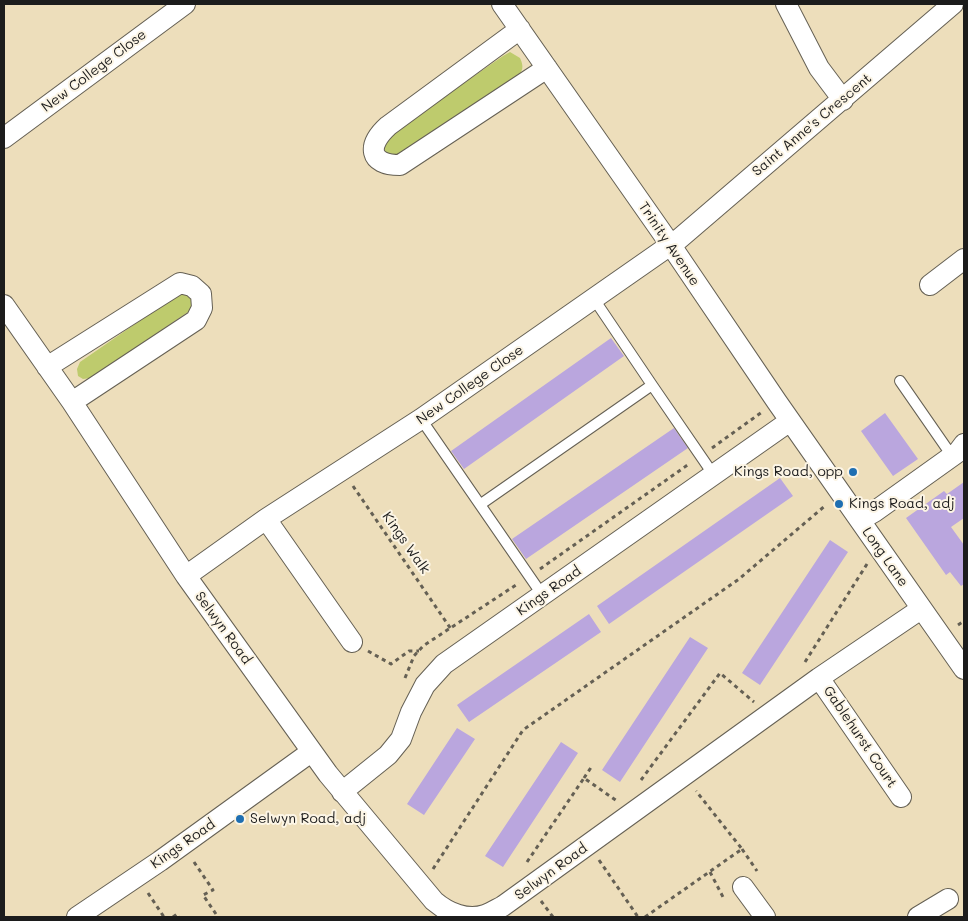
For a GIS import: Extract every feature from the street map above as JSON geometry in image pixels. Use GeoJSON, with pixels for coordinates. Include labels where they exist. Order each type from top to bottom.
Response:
{"type":"FeatureCollection","features":[{"type":"Feature","properties":{"kind":"street","name":"New College Close"},"geometry":{"type":"LineString","coordinates":[[4,138],[185,4]]}},
{"type":"Feature","properties":{"kind":"street","name":"Trinity Avenue"},"geometry":{"type":"LineString","coordinates":[[502,4],[670,244],[790,421]]}},
{"type":"Feature","properties":{"kind":"street"},"geometry":{"type":"LineString","coordinates":[[786,4],[819,68],[843,100]]}},
{"type":"Feature","properties":{"kind":"street","name":"Saint Anne's Crescent"},"geometry":{"type":"LineString","coordinates":[[670,244],[679,239],[843,100],[953,4]]}},
{"type":"Feature","properties":{"kind":"street"},"geometry":{"type":"LineString","coordinates":[[520,29],[378,135],[374,144],[374,152],[378,160],[388,165],[400,165],[547,68]]}},
{"type":"Feature","properties":{"kind":"street","name":"New College Close"},"geometry":{"type":"LineString","coordinates":[[186,576],[266,519],[421,419],[670,244]]}},
{"type":"Feature","properties":{"kind":"street"},"geometry":{"type":"LineString","coordinates":[[930,285],[964,259]]}},
{"type":"Feature","properties":{"kind":"street"},"geometry":{"type":"LineString","coordinates":[[47,367],[180,283],[192,286],[200,294],[202,308],[196,320],[72,402]]}},
{"type":"Feature","properties":{"kind":"street"},"geometry":{"type":"LineString","coordinates":[[4,305],[72,402],[186,576]]}},
{"type":"Feature","properties":{"kind":"street","name":"Kings Road"},"geometry":{"type":"LineString","coordinates":[[342,792],[388,755],[401,739],[411,712],[425,685],[444,664],[790,421]]}},
{"type":"Feature","properties":{"kind":"street","name":"Long Lane"},"geometry":{"type":"LineString","coordinates":[[790,421],[964,669]]}},
{"type":"Feature","properties":{"kind":"street"},"geometry":{"type":"LineString","coordinates":[[860,520],[874,512],[958,450]]}},
{"type":"Feature","properties":{"kind":"street"},"geometry":{"type":"LineString","coordinates":[[266,519],[352,642]]}},
{"type":"Feature","properties":{"kind":"street","name":"Selwyn Road"},"geometry":{"type":"LineString","coordinates":[[186,576],[311,752],[342,792],[434,901],[444,910],[460,916],[485,916],[503,906],[819,678],[921,609]]}},
{"type":"Feature","properties":{"kind":"street","name":"Gablehurst Court"},"geometry":{"type":"LineString","coordinates":[[819,678],[901,797]]}},
{"type":"Feature","properties":{"kind":"street","name":"Kings Road"},"geometry":{"type":"LineString","coordinates":[[78,917],[311,752]]}},
{"type":"Feature","properties":{"kind":"street"},"geometry":{"type":"LineString","coordinates":[[743,887],[765,917]]}},
{"type":"Feature","properties":{"kind":"street"},"geometry":{"type":"LineString","coordinates":[[918,917],[948,899]]}},
{"type":"Feature","properties":{"kind":"lane"},"geometry":{"type":"LineString","coordinates":[[594,299],[713,474]]}},
{"type":"Feature","properties":{"kind":"lane"},"geometry":{"type":"LineString","coordinates":[[900,381],[958,450]]}},
{"type":"Feature","properties":{"kind":"lane"},"geometry":{"type":"LineString","coordinates":[[481,504],[652,386]]}},
{"type":"Feature","properties":{"kind":"lane"},"geometry":{"type":"LineString","coordinates":[[421,419],[543,596]]}},
{"type":"Feature","properties":{"kind":"path","name":"Kings Walk"},"geometry":{"type":"LineString","coordinates":[[342,471],[451,629]]}},
{"type":"Feature","properties":{"kind":"path"},"geometry":{"type":"LineString","coordinates":[[431,871],[523,730],[739,579],[841,493]]}},
{"type":"Feature","properties":{"kind":"path"},"geometry":{"type":"LineString","coordinates":[[802,666],[868,563]]}},
{"type":"Feature","properties":{"kind":"path"},"geometry":{"type":"LineString","coordinates":[[352,642],[391,664],[410,651],[419,650]]}},
{"type":"Feature","properties":{"kind":"path"},"geometry":{"type":"LineString","coordinates":[[636,787],[720,673],[759,706]]}},
{"type":"Feature","properties":{"kind":"path"},"geometry":{"type":"LineString","coordinates":[[526,865],[592,766]]}},
{"type":"Feature","properties":{"kind":"path"},"geometry":{"type":"LineString","coordinates":[[646,917],[742,849],[684,775]]}},
{"type":"Feature","properties":{"kind":"path"},"geometry":{"type":"LineString","coordinates":[[584,778],[620,803],[612,808]]}},
{"type":"Feature","properties":{"kind":"path"},"geometry":{"type":"LineString","coordinates":[[182,845],[213,890],[203,895],[218,917]]}},
{"type":"Feature","properties":{"kind":"path"},"geometry":{"type":"LineString","coordinates":[[588,845],[638,917]]}},
{"type":"Feature","properties":{"kind":"path"},"geometry":{"type":"LineString","coordinates":[[710,872],[723,897]]}},
{"type":"Feature","properties":{"kind":"path"},"geometry":{"type":"LineString","coordinates":[[137,877],[164,917]]}},
{"type":"Feature","properties":{"kind":"path"},"geometry":{"type":"LineString","coordinates":[[173,917],[177,914],[179,917]]}},
{"type":"Feature","properties":{"kind":"green space"},"geometry":{"type":"Polygon","coordinates":[[[510,52],[520,58],[522,64],[522,71],[517,78],[393,158],[382,150],[383,139],[510,52]]]}},
{"type":"Feature","properties":{"kind":"green space"},"geometry":{"type":"Polygon","coordinates":[[[180,293],[186,293],[192,297],[192,308],[188,312],[91,378],[83,379],[78,376],[77,369],[80,362],[180,293]]]}},
{"type":"Feature","properties":{"kind":"building"},"geometry":{"type":"Polygon","coordinates":[[[611,338],[624,356],[464,469],[451,451],[611,338]]]}},
{"type":"Feature","properties":{"kind":"building"},"geometry":{"type":"Polygon","coordinates":[[[885,413],[918,459],[893,476],[861,431],[885,413]]]}},
{"type":"Feature","properties":{"kind":"building"},"geometry":{"type":"Polygon","coordinates":[[[674,428],[688,448],[526,559],[512,539],[674,428]]]}},
{"type":"Feature","properties":{"kind":"building"},"geometry":{"type":"Polygon","coordinates":[[[780,478],[793,496],[609,624],[597,606],[780,478]]]}},
{"type":"Feature","properties":{"kind":"building"},"geometry":{"type":"Polygon","coordinates":[[[964,482],[964,518],[951,527],[964,545],[964,584],[961,586],[950,572],[946,575],[906,518],[944,491],[947,494],[964,482]]]}},
{"type":"Feature","properties":{"kind":"building"},"geometry":{"type":"Polygon","coordinates":[[[830,540],[848,552],[760,685],[742,673],[830,540]]]}},
{"type":"Feature","properties":{"kind":"building"},"geometry":{"type":"Polygon","coordinates":[[[589,614],[601,632],[469,722],[457,705],[589,614]]]}},
{"type":"Feature","properties":{"kind":"building"},"geometry":{"type":"Polygon","coordinates":[[[690,637],[708,648],[620,782],[602,770],[690,637]]]}},
{"type":"Feature","properties":{"kind":"building"},"geometry":{"type":"Polygon","coordinates":[[[457,728],[475,739],[424,815],[407,804],[457,728]]]}},
{"type":"Feature","properties":{"kind":"building"},"geometry":{"type":"Polygon","coordinates":[[[561,742],[578,753],[503,867],[485,856],[561,742]]]}},
{"type":"Feature","properties":{"kind":"place","name":"Kings Road, opp"},"geometry":{"type":"Point","coordinates":[853,472]}},
{"type":"Feature","properties":{"kind":"place","name":"Kings Road, adj"},"geometry":{"type":"Point","coordinates":[839,504]}},
{"type":"Feature","properties":{"kind":"place","name":"Selwyn Road, adj"},"geometry":{"type":"Point","coordinates":[240,819]}}]}
